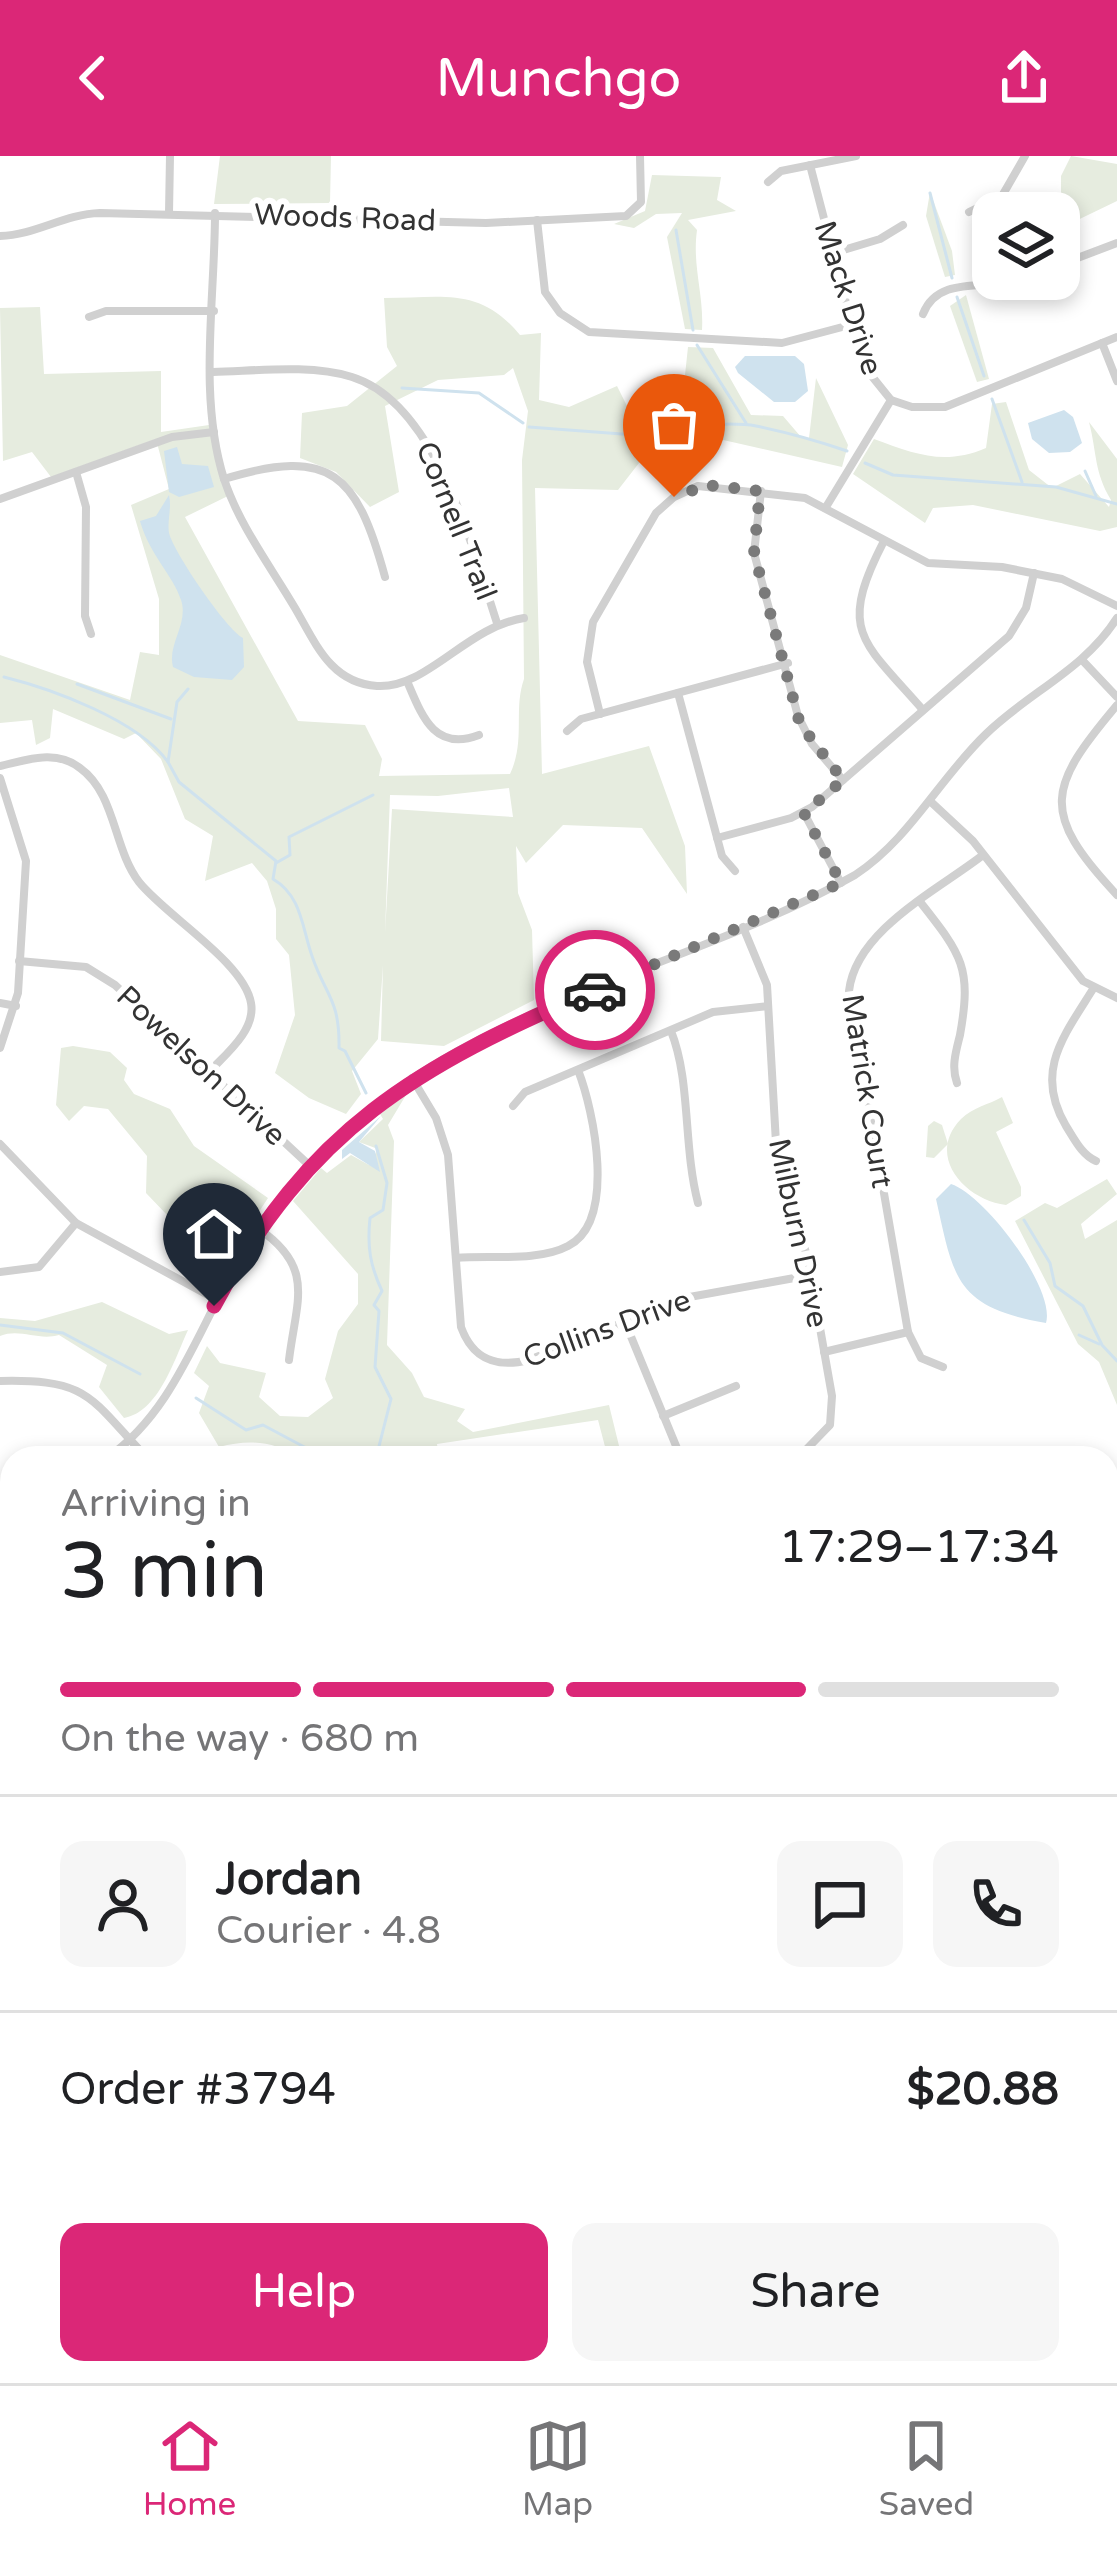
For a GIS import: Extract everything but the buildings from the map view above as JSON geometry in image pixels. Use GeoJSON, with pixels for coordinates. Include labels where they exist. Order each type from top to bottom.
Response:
{"type":"FeatureCollection","features":[{"type":"Feature","properties":{"kind":"street"},"geometry":{"type":"LineString","coordinates":[[169,213],[170,156]]}},
{"type":"Feature","properties":{"kind":"street","name":"Woods Road"},"geometry":{"type":"LineString","coordinates":[[0,236],[27,234],[80,213],[537,220],[632,215],[641,202],[640,156]]}},
{"type":"Feature","properties":{"kind":"street"},"geometry":{"type":"LineString","coordinates":[[768,182],[781,171],[856,156]]}},
{"type":"Feature","properties":{"kind":"street"},"geometry":{"type":"LineString","coordinates":[[969,212],[1002,196],[1025,156]]}},
{"type":"Feature","properties":{"kind":"street","name":"Mack Drive"},"geometry":{"type":"LineString","coordinates":[[810,165],[830,254],[866,372],[891,400],[912,407],[945,407],[1117,337]]}},
{"type":"Feature","properties":{"kind":"street"},"geometry":{"type":"LineString","coordinates":[[215,213],[214,431],[224,479],[328,664],[358,683],[386,686],[406,681],[497,623],[524,618]]}},
{"type":"Feature","properties":{"kind":"street"},"geometry":{"type":"LineString","coordinates":[[537,220],[545,292],[560,313],[589,332],[782,343],[850,325]]}},
{"type":"Feature","properties":{"kind":"street"},"geometry":{"type":"LineString","coordinates":[[830,254],[880,239],[903,225]]}},
{"type":"Feature","properties":{"kind":"street"},"geometry":{"type":"LineString","coordinates":[[1080,257],[1117,243]]}},
{"type":"Feature","properties":{"kind":"street"},"geometry":{"type":"LineString","coordinates":[[922,314],[933,296],[972,286]]}},
{"type":"Feature","properties":{"kind":"street"},"geometry":{"type":"LineString","coordinates":[[89,317],[106,311],[214,311]]}},
{"type":"Feature","properties":{"kind":"street"},"geometry":{"type":"LineString","coordinates":[[1102,343],[1117,381]]}},
{"type":"Feature","properties":{"kind":"street","name":"Cornell Trail"},"geometry":{"type":"LineString","coordinates":[[213,371],[336,374],[391,398],[425,441],[497,623]]}},
{"type":"Feature","properties":{"kind":"street"},"geometry":{"type":"LineString","coordinates":[[826,507],[891,400]]}},
{"type":"Feature","properties":{"kind":"street"},"geometry":{"type":"LineString","coordinates":[[0,499],[172,437],[214,431]]}},
{"type":"Feature","properties":{"kind":"street"},"geometry":{"type":"LineString","coordinates":[[224,479],[278,464],[332,476],[354,495],[368,518],[385,578]]}},
{"type":"Feature","properties":{"kind":"street"},"geometry":{"type":"LineString","coordinates":[[76,472],[86,507],[86,616],[91,634]]}},
{"type":"Feature","properties":{"kind":"street"},"geometry":{"type":"LineString","coordinates":[[600,714],[587,662],[588,637],[656,514],[674,497],[698,487],[760,491],[826,507],[934,565],[1034,573],[1070,581],[1117,606]]}},
{"type":"Feature","properties":{"kind":"street"},"geometry":{"type":"LineString","coordinates":[[760,491],[754,553],[804,732],[843,780]]}},
{"type":"Feature","properties":{"kind":"street"},"geometry":{"type":"LineString","coordinates":[[884,541],[860,588],[859,623],[873,652],[923,710]]}},
{"type":"Feature","properties":{"kind":"street"},"geometry":{"type":"LineString","coordinates":[[717,838],[804,813],[1014,630],[1026,608],[1034,573]]}},
{"type":"Feature","properties":{"kind":"street"},"geometry":{"type":"LineString","coordinates":[[122,1446],[167,1395],[259,1229],[310,1166],[412,1078],[485,1037],[841,883],[887,851],[990,730],[1083,661],[1117,618]]}},
{"type":"Feature","properties":{"kind":"street"},"geometry":{"type":"LineString","coordinates":[[1083,661],[1117,701],[1073,758],[1061,794],[1071,837],[1117,895]]}},
{"type":"Feature","properties":{"kind":"street"},"geometry":{"type":"LineString","coordinates":[[567,731],[600,714],[788,663]]}},
{"type":"Feature","properties":{"kind":"street"},"geometry":{"type":"LineString","coordinates":[[406,681],[437,735],[451,741],[479,735]]}},
{"type":"Feature","properties":{"kind":"street"},"geometry":{"type":"LineString","coordinates":[[678,693],[717,838],[735,871]]}},
{"type":"Feature","properties":{"kind":"street"},"geometry":{"type":"LineString","coordinates":[[0,766],[44,757],[84,770],[104,800],[126,862],[142,885],[239,976],[252,1005],[250,1020],[209,1072]]}},
{"type":"Feature","properties":{"kind":"street"},"geometry":{"type":"LineString","coordinates":[[0,778],[26,861],[16,1006],[0,1048]]}},
{"type":"Feature","properties":{"kind":"street"},"geometry":{"type":"LineString","coordinates":[[930,800],[983,855],[1093,989],[1117,998]]}},
{"type":"Feature","properties":{"kind":"street"},"geometry":{"type":"LineString","coordinates":[[0,814],[12,810]]}},
{"type":"Feature","properties":{"kind":"street"},"geometry":{"type":"LineString","coordinates":[[804,813],[841,883]]}},
{"type":"Feature","properties":{"kind":"street","name":"Matrick Court"},"geometry":{"type":"LineString","coordinates":[[908,1332],[849,991],[867,946],[983,855]]}},
{"type":"Feature","properties":{"kind":"street"},"geometry":{"type":"LineString","coordinates":[[921,903],[955,945],[967,975],[953,1067],[957,1082]]}},
{"type":"Feature","properties":{"kind":"street","name":"Milburn Drive"},"geometry":{"type":"LineString","coordinates":[[743,927],[765,979],[775,1136],[811,1275],[824,1352],[832,1414],[824,1435],[812,1446]]}},
{"type":"Feature","properties":{"kind":"street","name":"Powelson Drive"},"geometry":{"type":"LineString","coordinates":[[19,961],[96,971],[310,1166]]}},
{"type":"Feature","properties":{"kind":"street"},"geometry":{"type":"LineString","coordinates":[[1093,989],[1056,1048],[1049,1073],[1063,1120],[1085,1156],[1096,1161]]}},
{"type":"Feature","properties":{"kind":"street"},"geometry":{"type":"LineString","coordinates":[[0,1003],[16,1006]]}},
{"type":"Feature","properties":{"kind":"street"},"geometry":{"type":"LineString","coordinates":[[513,1106],[525,1092],[721,1010],[768,1006]]}},
{"type":"Feature","properties":{"kind":"street"},"geometry":{"type":"LineString","coordinates":[[671,1031],[680,1058],[686,1156],[698,1203]]}},
{"type":"Feature","properties":{"kind":"street"},"geometry":{"type":"LineString","coordinates":[[456,1258],[554,1251],[574,1243],[589,1227],[597,1201],[592,1113],[578,1070]]}},
{"type":"Feature","properties":{"kind":"street","name":"Collins Drive"},"geometry":{"type":"LineString","coordinates":[[412,1078],[445,1143],[464,1336],[493,1362],[529,1360],[700,1294],[811,1275]]}},
{"type":"Feature","properties":{"kind":"street"},"geometry":{"type":"LineString","coordinates":[[0,1144],[76,1223],[217,1300]]}},
{"type":"Feature","properties":{"kind":"street"},"geometry":{"type":"LineString","coordinates":[[0,1272],[38,1267],[76,1223]]}},
{"type":"Feature","properties":{"kind":"street"},"geometry":{"type":"LineString","coordinates":[[259,1229],[288,1251],[298,1270],[289,1360]]}},
{"type":"Feature","properties":{"kind":"street"},"geometry":{"type":"LineString","coordinates":[[625,1322],[676,1446]]}},
{"type":"Feature","properties":{"kind":"street"},"geometry":{"type":"LineString","coordinates":[[824,1352],[908,1332],[921,1358],[943,1367]]}},
{"type":"Feature","properties":{"kind":"street"},"geometry":{"type":"LineString","coordinates":[[0,1381],[56,1381],[75,1387],[136,1446]]}},
{"type":"Feature","properties":{"kind":"street"},"geometry":{"type":"LineString","coordinates":[[662,1416],[736,1386]]}},
{"type":"Feature","properties":{"kind":"shaded area"},"geometry":{"type":"Polygon","coordinates":[[[220,156],[331,156],[330,203],[214,204],[220,156]]]}},
{"type":"Feature","properties":{"kind":"shaded area"},"geometry":{"type":"Polygon","coordinates":[[[1071,156],[1117,164],[1117,201],[1080,219],[1080,192],[1061,192],[1061,176],[1071,156]]]}},
{"type":"Feature","properties":{"kind":"shaded area"},"geometry":{"type":"Polygon","coordinates":[[[652,175],[721,177],[717,200],[736,211],[688,220],[697,230],[702,330],[685,329],[667,237],[682,213],[656,214],[634,228],[614,224],[645,211],[652,175]]]}},
{"type":"Feature","properties":{"kind":"shaded area"},"geometry":{"type":"Polygon","coordinates":[[[930,192],[952,251],[955,275],[945,277],[926,216],[930,192]]]}},
{"type":"Feature","properties":{"kind":"shaded area"},"geometry":{"type":"Polygon","coordinates":[[[966,295],[989,379],[977,382],[950,306],[966,295]]]}},
{"type":"Feature","properties":{"kind":"shaded area"},"geometry":{"type":"Polygon","coordinates":[[[384,298],[475,302],[505,319],[520,335],[541,333],[539,400],[569,407],[617,386],[630,412],[682,403],[697,391],[685,375],[688,347],[713,348],[751,415],[783,416],[801,437],[809,438],[816,378],[848,445],[842,467],[710,437],[646,454],[618,490],[535,488],[542,774],[649,746],[685,846],[687,894],[642,828],[563,825],[526,863],[516,846],[518,893],[532,930],[534,1000],[444,1046],[381,1041],[383,965],[378,1039],[352,1071],[361,1094],[346,1114],[309,1098],[275,1073],[295,1015],[289,955],[276,939],[276,909],[267,881],[252,863],[205,881],[213,836],[185,819],[161,759],[136,733],[124,739],[53,709],[50,738],[36,745],[32,720],[0,723],[0,655],[130,700],[140,652],[159,655],[159,599],[131,505],[169,489],[156,439],[51,477],[32,452],[3,461],[0,308],[40,307],[44,374],[161,371],[161,432],[209,425],[228,496],[185,517],[298,721],[365,725],[382,759],[379,776],[510,774],[524,679],[522,460],[528,411],[513,368],[504,375],[438,380],[385,406],[399,492],[370,507],[336,472],[300,458],[302,413],[347,406],[397,366],[387,347],[384,298]],[[509,788],[438,796],[390,795],[385,933],[392,809],[513,817],[509,788]]]}},
{"type":"Feature","properties":{"kind":"shaded area"},"geometry":{"type":"Polygon","coordinates":[[[1006,402],[1029,470],[1052,488],[1080,474],[1109,507],[1089,422],[1117,459],[1117,527],[1100,531],[973,505],[933,508],[925,523],[853,474],[874,439],[943,457],[986,448],[992,404],[1006,402]]]}},
{"type":"Feature","properties":{"kind":"shaded area"},"geometry":{"type":"Polygon","coordinates":[[[61,1048],[110,1052],[127,1068],[124,1080],[134,1094],[170,1109],[194,1146],[268,1198],[226,1262],[196,1220],[168,1216],[146,1193],[147,1156],[108,1109],[84,1106],[69,1121],[56,1105],[61,1048]]]}},
{"type":"Feature","properties":{"kind":"shaded area"},"geometry":{"type":"Polygon","coordinates":[[[406,1095],[388,1125],[394,1141],[387,1345],[412,1373],[424,1397],[465,1409],[457,1421],[473,1432],[609,1405],[619,1446],[605,1446],[598,1420],[437,1446],[218,1446],[199,1413],[209,1386],[194,1373],[207,1346],[220,1363],[266,1373],[259,1397],[280,1416],[308,1417],[333,1398],[325,1379],[338,1331],[358,1304],[358,1274],[293,1201],[321,1168],[327,1173],[351,1155],[369,1165],[378,1149],[359,1142],[383,1119],[380,1114],[406,1095]]]}},
{"type":"Feature","properties":{"kind":"shaded area"},"geometry":{"type":"Polygon","coordinates":[[[1002,1097],[1013,1123],[996,1132],[1021,1187],[1021,1196],[1006,1205],[964,1185],[949,1161],[947,1147],[961,1119],[1002,1097]]]}},
{"type":"Feature","properties":{"kind":"shaded area"},"geometry":{"type":"Polygon","coordinates":[[[934,1121],[942,1125],[948,1144],[934,1158],[926,1157],[928,1126],[934,1121]]]}},
{"type":"Feature","properties":{"kind":"shaded area"},"geometry":{"type":"Polygon","coordinates":[[[1107,1179],[1117,1194],[1081,1224],[1085,1239],[1117,1220],[1117,1405],[1099,1362],[1078,1344],[1015,1221],[1045,1203],[1057,1208],[1107,1179]]]}},
{"type":"Feature","properties":{"kind":"shaded area"},"geometry":{"type":"Polygon","coordinates":[[[102,1302],[169,1334],[188,1330],[156,1395],[136,1414],[124,1418],[99,1387],[107,1365],[59,1335],[0,1336],[0,1318],[35,1321],[102,1302]]]}},
{"type":"Feature","properties":{"kind":"water"},"geometry":{"type":"Polygon","coordinates":[[[745,356],[795,356],[804,364],[808,391],[795,402],[774,402],[738,373],[735,367],[745,356]]]}},
{"type":"Feature","properties":{"kind":"water"},"geometry":{"type":"Polygon","coordinates":[[[1064,410],[1073,417],[1082,443],[1070,452],[1049,453],[1032,439],[1028,423],[1064,410]]]}},
{"type":"Feature","properties":{"kind":"water"},"geometry":{"type":"Polygon","coordinates":[[[177,447],[182,464],[208,466],[214,487],[179,497],[169,492],[164,451],[177,447]]]}},
{"type":"Feature","properties":{"kind":"water"},"geometry":{"type":"Polygon","coordinates":[[[169,495],[173,543],[214,607],[243,638],[244,667],[232,680],[194,677],[173,667],[181,600],[140,521],[156,516],[169,495]]]}},
{"type":"Feature","properties":{"kind":"water"},"geometry":{"type":"Polygon","coordinates":[[[381,1116],[359,1142],[375,1151],[380,1172],[350,1153],[342,1159],[342,1150],[381,1116]]]}},
{"type":"Feature","properties":{"kind":"water"},"geometry":{"type":"Polygon","coordinates":[[[951,1184],[982,1206],[1015,1245],[1040,1288],[1046,1323],[993,1308],[964,1285],[948,1250],[936,1199],[951,1184]]]}},
{"type":"Feature","properties":{"kind":"waterway"},"geometry":{"type":"LineString","coordinates":[[930,193],[952,278]]}},
{"type":"Feature","properties":{"kind":"waterway"},"geometry":{"type":"LineString","coordinates":[[676,230],[693,330]]}},
{"type":"Feature","properties":{"kind":"waterway"},"geometry":{"type":"LineString","coordinates":[[957,297],[984,376]]}},
{"type":"Feature","properties":{"kind":"waterway"},"geometry":{"type":"LineString","coordinates":[[697,345],[746,423]]}},
{"type":"Feature","properties":{"kind":"waterway"},"geometry":{"type":"LineString","coordinates":[[402,388],[479,393],[523,423]]}},
{"type":"Feature","properties":{"kind":"waterway"},"geometry":{"type":"LineString","coordinates":[[992,399],[1022,482]]}},
{"type":"Feature","properties":{"kind":"waterway"},"geometry":{"type":"LineString","coordinates":[[644,435],[680,417],[700,423],[756,426],[847,451]]}},
{"type":"Feature","properties":{"kind":"waterway"},"geometry":{"type":"LineString","coordinates":[[529,427],[635,435]]}},
{"type":"Feature","properties":{"kind":"waterway"},"geometry":{"type":"LineString","coordinates":[[865,463],[893,475],[1056,487],[1117,504]]}},
{"type":"Feature","properties":{"kind":"waterway"},"geometry":{"type":"LineString","coordinates":[[1085,471],[1096,496]]}},
{"type":"Feature","properties":{"kind":"waterway"},"geometry":{"type":"LineString","coordinates":[[4,677],[46,689],[116,720],[168,762]]}},
{"type":"Feature","properties":{"kind":"waterway"},"geometry":{"type":"LineString","coordinates":[[77,684],[171,719]]}},
{"type":"Feature","properties":{"kind":"waterway"},"geometry":{"type":"LineString","coordinates":[[188,689],[177,702],[168,762],[179,782],[276,861],[273,879],[290,894],[300,913],[334,1008],[339,1048],[345,1051],[366,1093]]}},
{"type":"Feature","properties":{"kind":"waterway"},"geometry":{"type":"LineString","coordinates":[[276,863],[290,855],[289,837],[373,795]]}},
{"type":"Feature","properties":{"kind":"waterway"},"geometry":{"type":"LineString","coordinates":[[376,1146],[387,1183],[383,1210],[370,1218],[369,1228],[370,1256],[382,1291],[374,1305],[379,1311],[375,1367],[391,1399],[379,1446]]}},
{"type":"Feature","properties":{"kind":"waterway"},"geometry":{"type":"LineString","coordinates":[[1024,1220],[1050,1263],[1055,1286],[1083,1306],[1102,1345],[1117,1361]]}},
{"type":"Feature","properties":{"kind":"waterway"},"geometry":{"type":"LineString","coordinates":[[0,1325],[63,1333],[140,1374]]}},
{"type":"Feature","properties":{"kind":"waterway"},"geometry":{"type":"LineString","coordinates":[[1079,1335],[1099,1344]]}},
{"type":"Feature","properties":{"kind":"waterway"},"geometry":{"type":"LineString","coordinates":[[196,1398],[246,1430],[263,1425],[302,1446]]}},
{"type":"Feature","properties":{"kind":"way so far"},"geometry":{"type":"LineString","coordinates":[[595,990],[841,883],[804,813],[843,780],[800,724],[790,671],[754,553],[760,491],[707,485],[674,497]]}},
{"type":"Feature","properties":{"kind":"route"},"geometry":{"type":"LineString","coordinates":[[214,1306],[274,1209],[313,1162],[365,1113],[456,1052],[595,990]]}}]}
